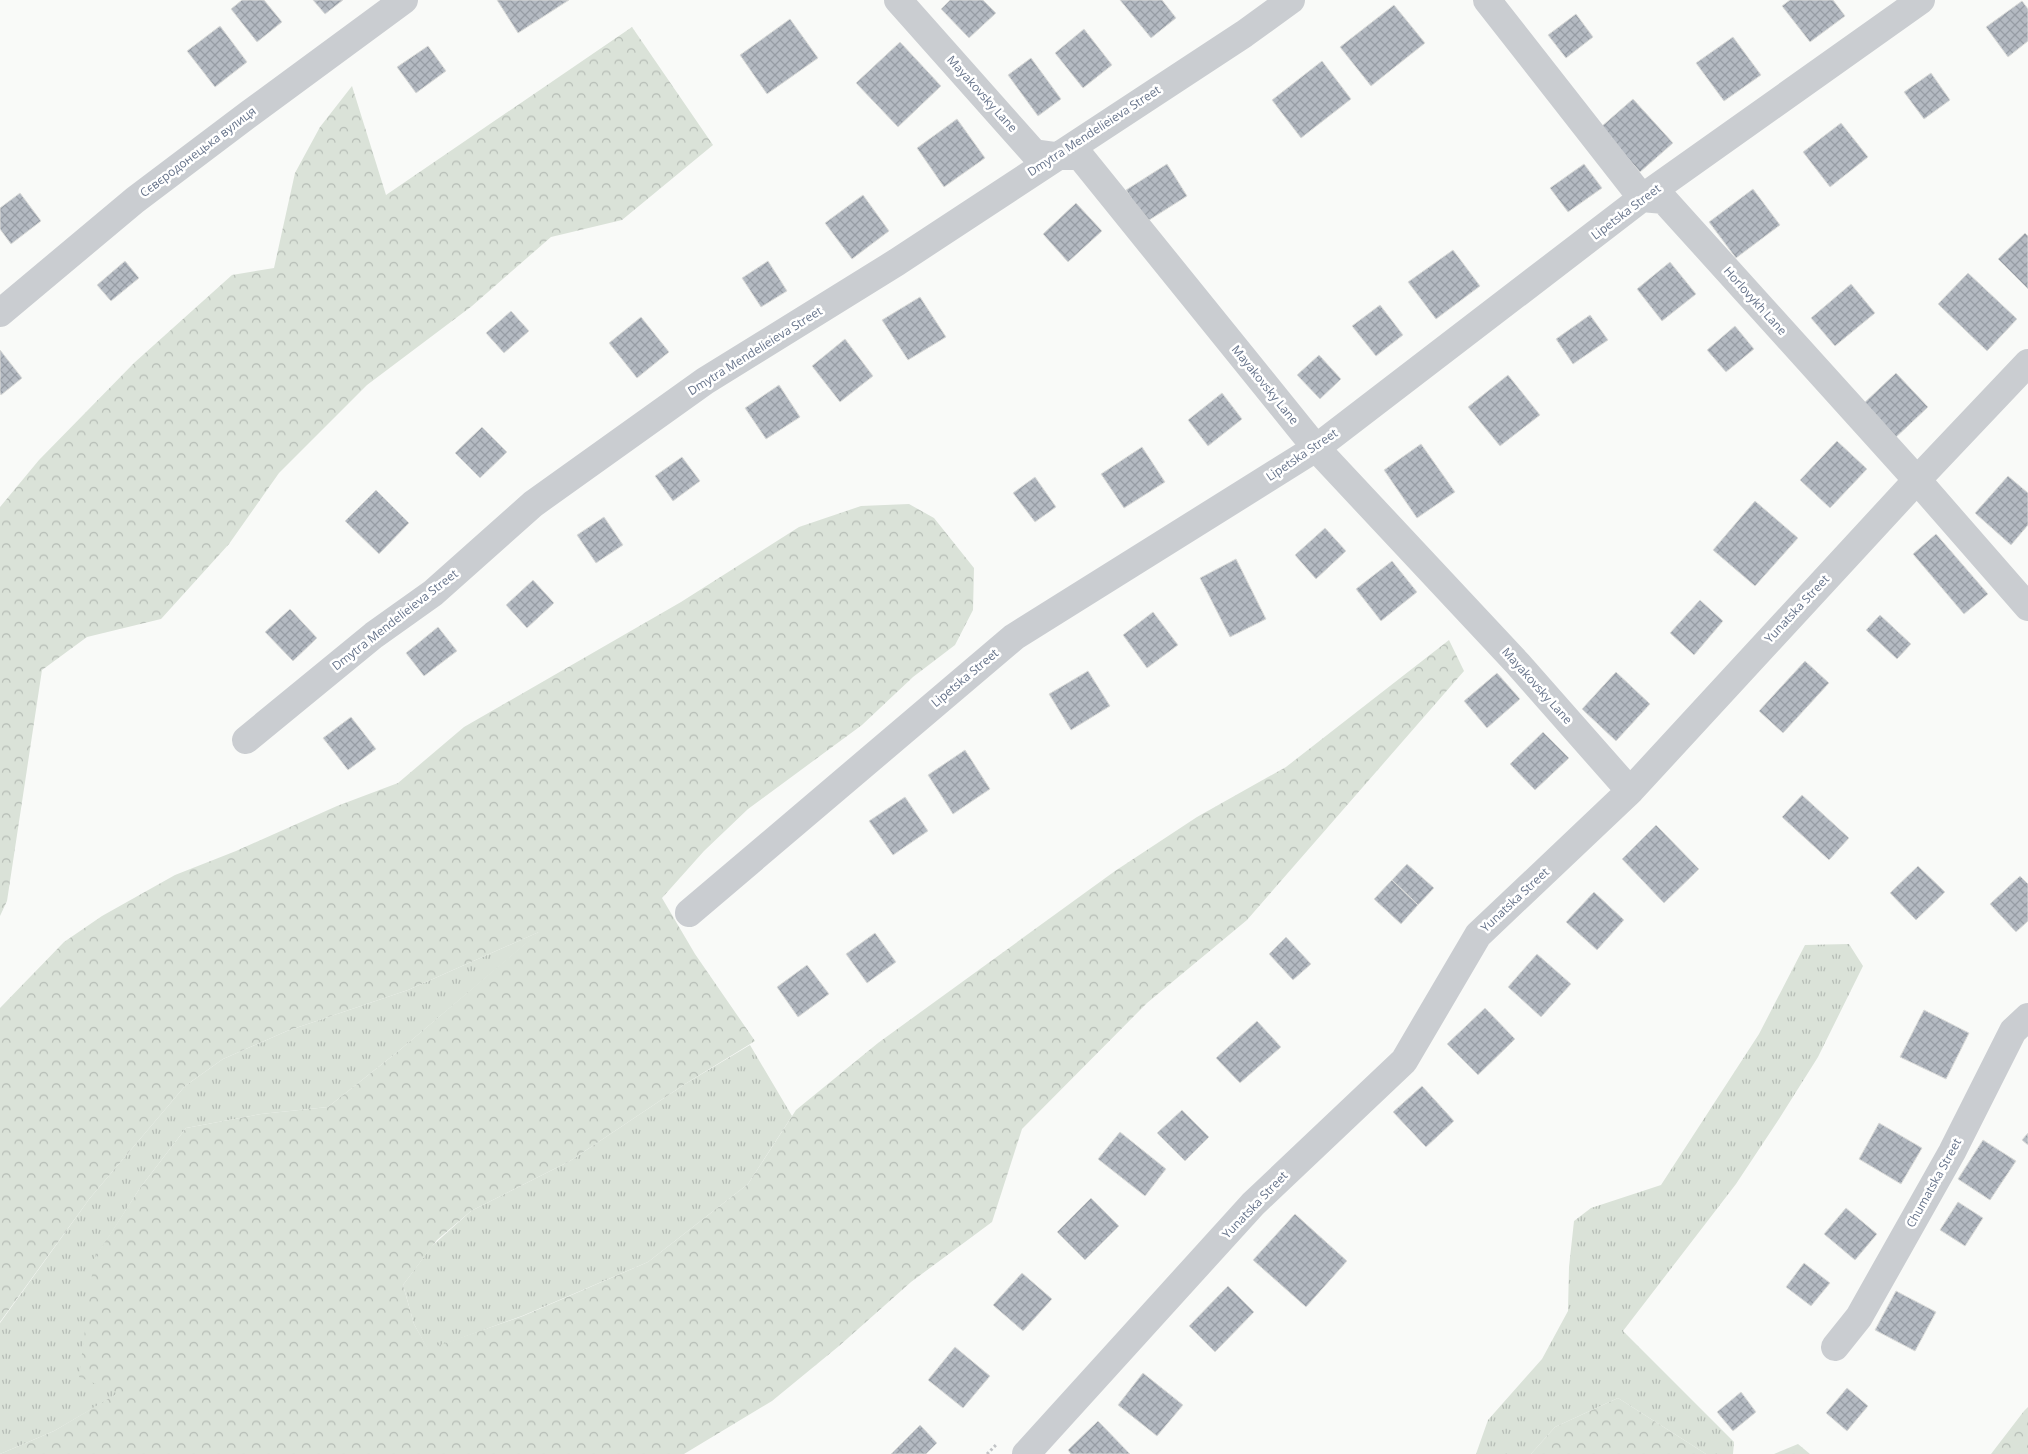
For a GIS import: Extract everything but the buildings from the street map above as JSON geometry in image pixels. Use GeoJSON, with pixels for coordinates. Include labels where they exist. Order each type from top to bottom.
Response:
{"type":"FeatureCollection","features":[{"type":"Feature","properties":{"kind":"street","name":"Сєвєродонецька вулиця"},"geometry":{"type":"LineString","coordinates":[[0,313],[135,200],[404,0]]}},
{"type":"Feature","properties":{"kind":"street","name":"Mayakovsky Lane"},"geometry":{"type":"LineString","coordinates":[[898,0],[1034,153],[1056,156],[1080,156],[1316,448],[1518,664],[1630,791]]}},
{"type":"Feature","properties":{"kind":"street","name":"Dmytra Mendelieieva Street"},"geometry":{"type":"LineString","coordinates":[[246,740],[374,635],[433,593],[533,504],[705,382],[898,262],[1056,156],[1244,34],[1291,0]]}},
{"type":"Feature","properties":{"kind":"street"},"geometry":{"type":"LineString","coordinates":[[1487,0],[1642,198]]}},
{"type":"Feature","properties":{"kind":"street","name":"Lipetska Street"},"geometry":{"type":"LineString","coordinates":[[689,913],[1014,637],[1316,448],[1642,198],[1921,0]]}},
{"type":"Feature","properties":{"kind":"street","name":"Horlovykh Lane"},"geometry":{"type":"LineString","coordinates":[[1642,198],[1664,200],[1917,480],[2028,607]]}},
{"type":"Feature","properties":{"kind":"street","name":"Yunatska Street"},"geometry":{"type":"LineString","coordinates":[[1026,1454],[1253,1204],[1404,1061],[1478,934],[1630,791],[1917,480],[2028,363]]}},
{"type":"Feature","properties":{"kind":"street","name":"Chumatska Street"},"geometry":{"type":"LineString","coordinates":[[1835,1347],[1859,1316],[1947,1160],[2013,1032],[2028,1017]]}},
{"type":"Feature","properties":{"kind":"green space"},"geometry":{"type":"Polygon","coordinates":[[[632,27],[713,145],[622,220],[551,237],[472,306],[367,385],[279,473],[229,544],[161,619],[87,637],[42,670],[7,901],[0,916],[0,507],[39,460],[134,363],[232,275],[274,268],[295,173],[320,127],[352,86],[386,195],[632,27]]]}},
{"type":"Feature","properties":{"kind":"green space"},"geometry":{"type":"Polygon","coordinates":[[[909,504],[934,518],[974,568],[973,610],[955,645],[913,677],[862,725],[748,809],[704,851],[662,898],[695,954],[755,1041],[685,1084],[570,1161],[471,1211],[437,1240],[403,1285],[414,1324],[428,1349],[523,1316],[648,1262],[748,1184],[796,1110],[878,1043],[1115,871],[1197,817],[1286,767],[1449,640],[1464,671],[1247,920],[1147,1003],[1022,1129],[992,1222],[911,1282],[839,1346],[772,1401],[684,1454],[0,1454],[54,1431],[118,1393],[79,1377],[94,1259],[140,1188],[186,1128],[261,1114],[328,1107],[401,1049],[539,932],[408,990],[287,1031],[223,1059],[185,1086],[90,1198],[0,1322],[0,1008],[64,942],[102,916],[175,875],[236,851],[337,806],[398,783],[464,727],[681,602],[799,527],[861,506],[909,504]]]}},
{"type":"Feature","properties":{"kind":"green space"},"geometry":{"type":"Polygon","coordinates":[[[541,931],[401,1049],[328,1107],[261,1114],[186,1128],[140,1188],[94,1260],[119,1393],[54,1431],[0,1454],[0,1323],[90,1198],[185,1086],[223,1059],[287,1031],[408,990],[541,931]]]}},
{"type":"Feature","properties":{"kind":"green space"},"geometry":{"type":"Polygon","coordinates":[[[1849,944],[1863,966],[1818,1057],[1736,1184],[1623,1331],[1734,1442],[1733,1454],[1706,1454],[1618,1398],[1555,1427],[1531,1454],[1476,1454],[1488,1420],[1542,1359],[1568,1311],[1569,1267],[1574,1221],[1591,1208],[1661,1185],[1759,1034],[1805,945],[1849,944]]]}},
{"type":"Feature","properties":{"kind":"green space"},"geometry":{"type":"Polygon","coordinates":[[[750,1045],[792,1116],[748,1184],[648,1262],[522,1316],[428,1350],[414,1324],[403,1285],[432,1246],[471,1211],[570,1161],[685,1084],[750,1045]]]}},
{"type":"Feature","properties":{"kind":"green space"},"geometry":{"type":"Polygon","coordinates":[[[1618,1398],[1706,1454],[1531,1454],[1555,1427],[1618,1398]]]}},
{"type":"Feature","properties":{"kind":"green space"},"geometry":{"type":"Polygon","coordinates":[[[2028,1407],[2028,1454],[1991,1454],[2024,1411],[2028,1407]]]}},
{"type":"Feature","properties":{"kind":"green space"},"geometry":{"type":"Polygon","coordinates":[[[1798,1444],[1810,1454],[1774,1454],[1798,1444]]]}}]}
